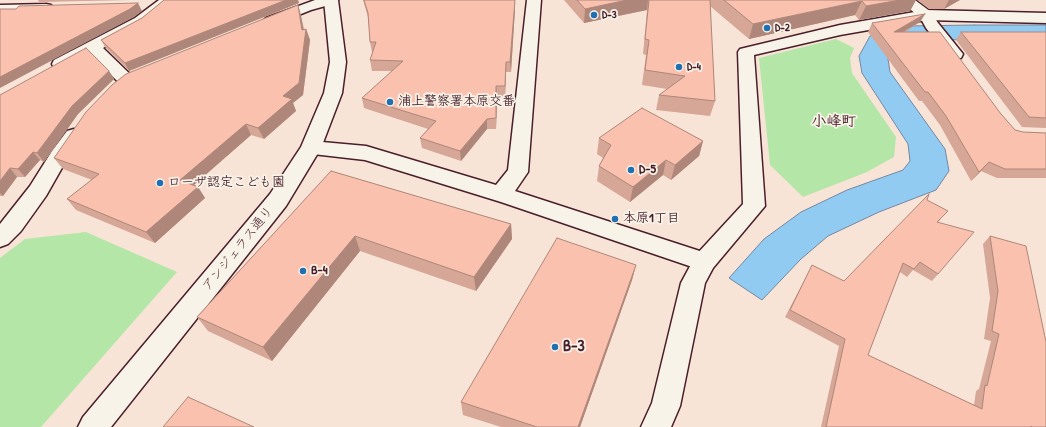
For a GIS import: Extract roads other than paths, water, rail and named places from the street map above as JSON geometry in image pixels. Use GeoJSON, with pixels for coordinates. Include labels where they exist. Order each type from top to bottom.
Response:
{"type":"FeatureCollection","features":[{"type":"Feature","properties":{"kind":"street"},"geometry":{"type":"LineString","coordinates":[[255,28],[306,7],[331,0]]}},
{"type":"Feature","properties":{"kind":"street","name":"アンジェラス通り"},"geometry":{"type":"LineString","coordinates":[[94,427],[278,200],[311,148],[334,94],[338,62],[331,0]]}},
{"type":"Feature","properties":{"kind":"street"},"geometry":{"type":"LineString","coordinates":[[500,195],[518,172],[534,0]]}},
{"type":"Feature","properties":{"kind":"street"},"geometry":{"type":"LineString","coordinates":[[905,0],[928,20],[947,42],[965,68]]}},
{"type":"Feature","properties":{"kind":"street"},"geometry":{"type":"LineString","coordinates":[[140,4],[166,2]]}},
{"type":"Feature","properties":{"kind":"street"},"geometry":{"type":"LineString","coordinates":[[45,72],[140,21],[166,2]]}},
{"type":"Feature","properties":{"kind":"street"},"geometry":{"type":"LineString","coordinates":[[0,9],[62,7]]}},
{"type":"Feature","properties":{"kind":"street"},"geometry":{"type":"LineString","coordinates":[[656,427],[666,406],[693,283],[704,262],[754,206],[746,52],[840,30],[928,20],[1046,18]]}},
{"type":"Feature","properties":{"kind":"street"},"geometry":{"type":"LineString","coordinates":[[93,47],[126,80]]}},
{"type":"Feature","properties":{"kind":"street"},"geometry":{"type":"LineString","coordinates":[[112,91],[126,80],[145,72]]}},
{"type":"Feature","properties":{"kind":"street"},"geometry":{"type":"LineString","coordinates":[[0,238],[13,225],[38,191],[59,156],[86,119]]}},
{"type":"Feature","properties":{"kind":"street"},"geometry":{"type":"LineString","coordinates":[[311,148],[366,153],[704,262]]}},
{"type":"Feature","properties":{"kind":"water"},"geometry":{"type":"Polygon","coordinates":[[[1046,25],[1046,39],[930,40],[892,51],[888,59],[890,72],[945,149],[949,171],[936,190],[879,212],[828,236],[801,259],[762,300],[729,278],[764,239],[801,212],[847,190],[903,170],[910,161],[908,144],[862,73],[859,56],[870,36],[879,32],[908,26],[1046,25]]]}},
{"type":"Feature","properties":{"kind":"place","name":"D-3"},"geometry":{"type":"Point","coordinates":[594,15]}},
{"type":"Feature","properties":{"kind":"place","name":"D-2"},"geometry":{"type":"Point","coordinates":[767,28]}},
{"type":"Feature","properties":{"kind":"place","name":"D-4"},"geometry":{"type":"Point","coordinates":[679,67]}},
{"type":"Feature","properties":{"kind":"place","name":"浦上警察署本原交番"},"geometry":{"type":"Point","coordinates":[390,102]}},
{"type":"Feature","properties":{"kind":"place","name":"D-5"},"geometry":{"type":"Point","coordinates":[631,170]}},
{"type":"Feature","properties":{"kind":"place","name":"ローザ認定こども園"},"geometry":{"type":"Point","coordinates":[160,183]}},
{"type":"Feature","properties":{"kind":"place","name":"本原1丁目"},"geometry":{"type":"Point","coordinates":[615,219]}},
{"type":"Feature","properties":{"kind":"place","name":"B-4"},"geometry":{"type":"Point","coordinates":[303,271]}},
{"type":"Feature","properties":{"kind":"place","name":"B-3"},"geometry":{"type":"Point","coordinates":[555,347]}},
{"type":"Feature","properties":{"kind":"district","name":"小峰町"},"geometry":{"type":"Point","coordinates":[834,122]}}]}
